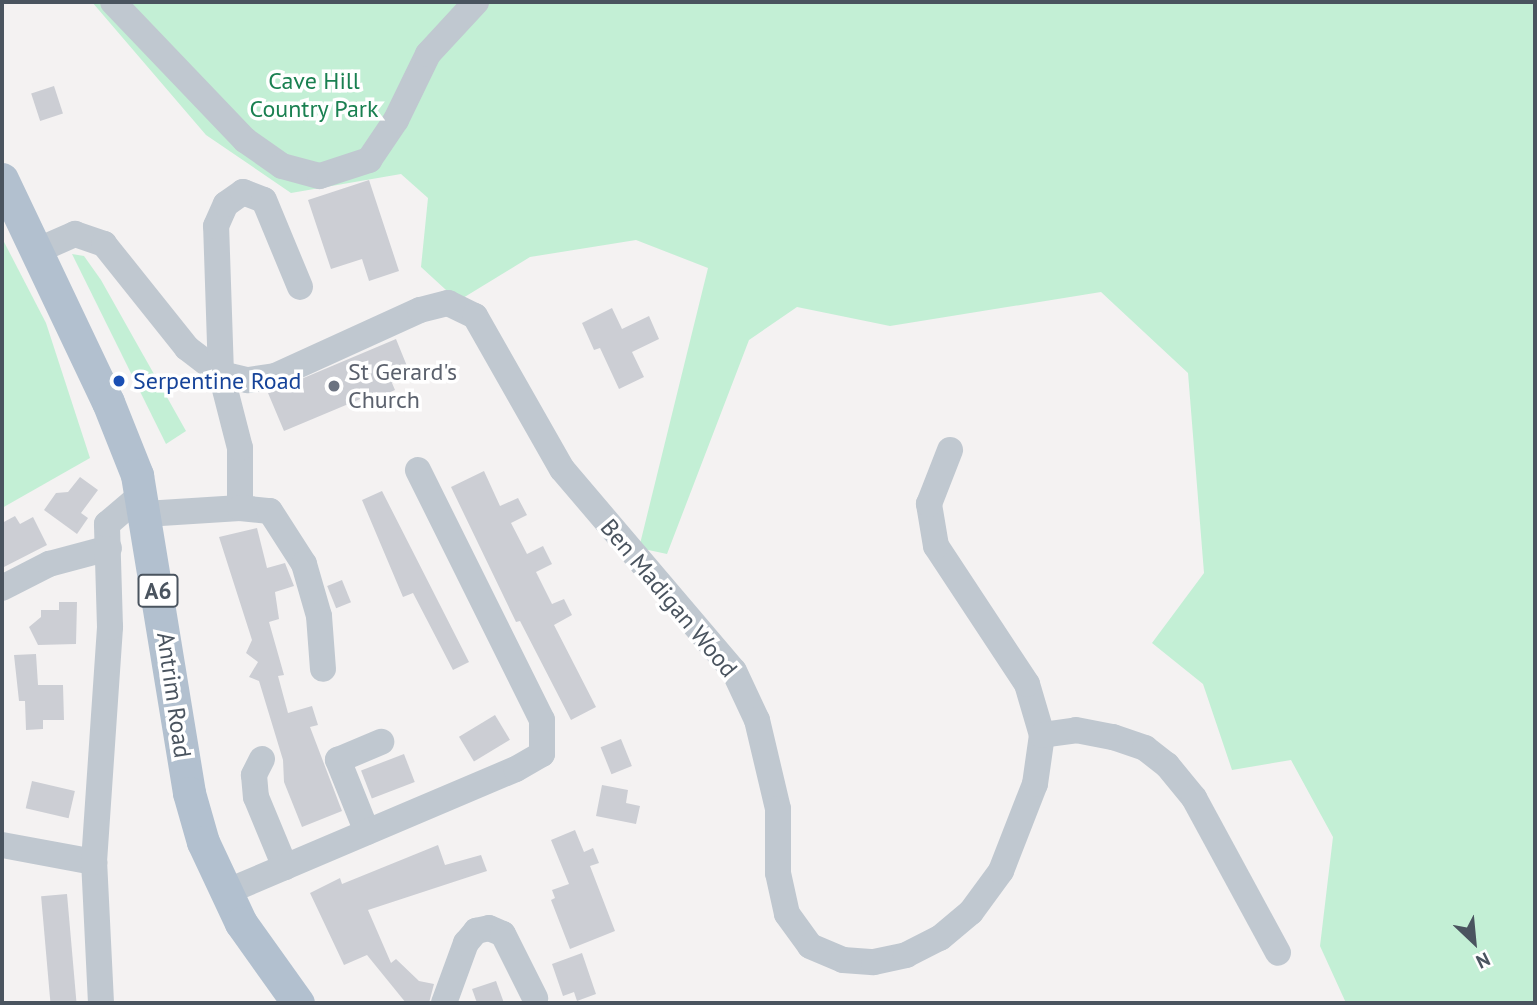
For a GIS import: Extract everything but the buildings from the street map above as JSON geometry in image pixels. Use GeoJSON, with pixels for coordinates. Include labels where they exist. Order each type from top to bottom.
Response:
{"type":"FeatureCollection","features":[{"type":"Feature","properties":{"kind":"main road","name":"Antrim Road"},"geometry":{"type":"LineString","coordinates":[[2,179],[34,252],[108,401],[143,505],[189,793],[203,842],[226,892],[261,955],[298,1003]]}},
{"type":"Feature","properties":{"kind":"street"},"geometry":{"type":"LineString","coordinates":[[113,2],[245,140],[282,166],[320,176],[369,160],[396,120],[428,54],[476,2]]}},
{"type":"Feature","properties":{"kind":"street"},"geometry":{"type":"LineString","coordinates":[[240,508],[240,448],[221,374],[216,226],[226,204],[243,192],[264,201],[300,287]]}},
{"type":"Feature","properties":{"kind":"street","name":"Ben Madigan Wood"},"geometry":{"type":"LineString","coordinates":[[34,252],[75,234],[104,244],[187,348],[221,374],[248,380],[275,376],[420,310],[449,303],[475,316],[562,469],[734,671],[757,720],[778,809],[778,873],[787,914],[810,946],[832,956],[874,962],[906,955],[940,937],[971,912],[1001,871],[1035,783],[1042,735],[1027,684],[936,546],[929,503],[950,450]]}},
{"type":"Feature","properties":{"kind":"street"},"geometry":{"type":"LineString","coordinates":[[226,892],[542,754],[542,720],[418,470]]}},
{"type":"Feature","properties":{"kind":"street"},"geometry":{"type":"LineString","coordinates":[[101,1003],[94,862],[108,676],[107,524],[143,505],[240,508],[270,512],[304,564],[319,616],[323,669]]}},
{"type":"Feature","properties":{"kind":"street"},"geometry":{"type":"LineString","coordinates":[[2,588],[49,564],[109,548]]}},
{"type":"Feature","properties":{"kind":"street"},"geometry":{"type":"LineString","coordinates":[[1042,735],[1076,730],[1113,737],[1145,748],[1167,765],[1194,798],[1278,953]]}},
{"type":"Feature","properties":{"kind":"street"},"geometry":{"type":"LineString","coordinates":[[367,832],[338,760],[381,742]]}},
{"type":"Feature","properties":{"kind":"street"},"geometry":{"type":"LineString","coordinates":[[262,759],[254,775],[256,797],[285,867]]}},
{"type":"Feature","properties":{"kind":"street"},"geometry":{"type":"LineString","coordinates":[[2,845],[94,862]]}},
{"type":"Feature","properties":{"kind":"street"},"geometry":{"type":"LineString","coordinates":[[444,1003],[466,943],[476,931],[489,928],[503,934],[535,998]]}},
{"type":"Feature","properties":{"kind":"green space","name":"Cave Hill Country Park"},"geometry":{"type":"Polygon","coordinates":[[[92,2],[1535,2],[1535,1003],[1346,1003],[1320,946],[1333,837],[1291,760],[1232,770],[1203,684],[1152,643],[1204,573],[1188,373],[1101,292],[890,326],[797,307],[749,340],[667,554],[639,548],[708,268],[636,240],[530,257],[458,301],[421,267],[428,198],[401,174],[291,193],[206,135],[92,2]]]}},
{"type":"Feature","properties":{"kind":"green space"},"geometry":{"type":"Polygon","coordinates":[[[2,238],[46,323],[90,458],[2,508],[2,238]]]}},
{"type":"Feature","properties":{"kind":"green space"},"geometry":{"type":"Polygon","coordinates":[[[72,254],[84,256],[101,280],[186,431],[166,444],[72,254]]]}},
{"type":"Feature","properties":{"kind":"place","name":"Serpentine Road"},"geometry":{"type":"Point","coordinates":[119,381]}},
{"type":"Feature","properties":{"kind":"place","name":"St Gerard's Church"},"geometry":{"type":"Point","coordinates":[334,386]}}]}
